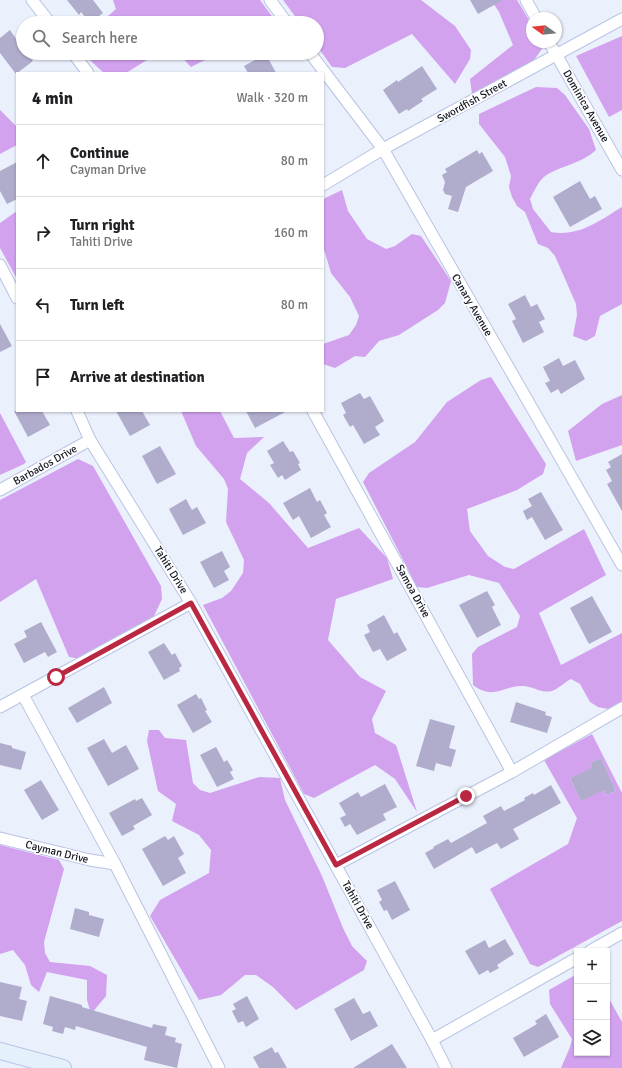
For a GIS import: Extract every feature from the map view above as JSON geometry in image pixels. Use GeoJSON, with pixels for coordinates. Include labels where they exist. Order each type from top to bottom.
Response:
{"type":"FeatureCollection","features":[{"type":"Feature","properties":{"kind":"street"},"geometry":{"type":"LineString","coordinates":[[32,0],[45,16]]}},
{"type":"Feature","properties":{"kind":"street"},"geometry":{"type":"LineString","coordinates":[[270,0],[282,16]]}},
{"type":"Feature","properties":{"kind":"street"},"geometry":{"type":"LineString","coordinates":[[526,0],[533,12]]}},
{"type":"Feature","properties":{"kind":"street","name":"Swordfish Street"},"geometry":{"type":"LineString","coordinates":[[324,184],[383,149],[622,19]]}},
{"type":"Feature","properties":{"kind":"street","name":"Dominica Avenue"},"geometry":{"type":"LineString","coordinates":[[552,48],[622,170]]}},
{"type":"Feature","properties":{"kind":"street"},"geometry":{"type":"LineString","coordinates":[[78,60],[87,72]]}},
{"type":"Feature","properties":{"kind":"street","name":"Canary Avenue"},"geometry":{"type":"LineString","coordinates":[[315,60],[383,149],[622,565]]}},
{"type":"Feature","properties":{"kind":"street"},"geometry":{"type":"LineString","coordinates":[[0,265],[16,296]]}},
{"type":"Feature","properties":{"kind":"street","name":"Tahiti Drive"},"geometry":{"type":"LineString","coordinates":[[77,412],[90,440],[191,603],[446,1068]]}},
{"type":"Feature","properties":{"kind":"street","name":"Samoa Drive"},"geometry":{"type":"LineString","coordinates":[[314,412],[512,772]]}},
{"type":"Feature","properties":{"kind":"street","name":"Barbados Drive"},"geometry":{"type":"LineString","coordinates":[[0,490],[90,440]]}},
{"type":"Feature","properties":{"kind":"street"},"geometry":{"type":"LineString","coordinates":[[0,707],[191,603]]}},
{"type":"Feature","properties":{"kind":"street"},"geometry":{"type":"LineString","coordinates":[[23,695],[115,864],[219,1068]]}},
{"type":"Feature","properties":{"kind":"street"},"geometry":{"type":"LineString","coordinates":[[336,865],[512,772],[622,708]]}},
{"type":"Feature","properties":{"kind":"street","name":"Cayman Drive"},"geometry":{"type":"LineString","coordinates":[[0,838],[90,860],[115,864]]}},
{"type":"Feature","properties":{"kind":"street"},"geometry":{"type":"LineString","coordinates":[[595,948],[622,933]]}},
{"type":"Feature","properties":{"kind":"street"},"geometry":{"type":"LineString","coordinates":[[432,1040],[574,960]]}},
{"type":"Feature","properties":{"kind":"street"},"geometry":{"type":"LineString","coordinates":[[0,1051],[63,1068]]}},
{"type":"Feature","properties":{"kind":"shaded area"},"geometry":{"type":"Polygon","coordinates":[[[113,0],[260,0],[272,16],[108,16],[116,9],[113,0]]]}},
{"type":"Feature","properties":{"kind":"shaded area"},"geometry":{"type":"Polygon","coordinates":[[[283,0],[421,0],[455,26],[471,50],[470,59],[455,84],[412,34],[345,68],[332,67],[324,56],[324,16],[295,16],[283,0]]]}},
{"type":"Feature","properties":{"kind":"shaded area"},"geometry":{"type":"Polygon","coordinates":[[[491,0],[517,0],[526,15],[526,48],[543,48],[532,63],[472,95],[470,79],[513,45],[499,12],[491,0]]]}},
{"type":"Feature","properties":{"kind":"shaded area"},"geometry":{"type":"Polygon","coordinates":[[[622,36],[622,110],[609,117],[576,56],[622,36]]]}},
{"type":"Feature","properties":{"kind":"shaded area"},"geometry":{"type":"Polygon","coordinates":[[[90,60],[147,60],[128,72],[103,72],[90,60]]]}},
{"type":"Feature","properties":{"kind":"shaded area"},"geometry":{"type":"Polygon","coordinates":[[[184,60],[205,60],[191,67],[184,60]]]}},
{"type":"Feature","properties":{"kind":"shaded area"},"geometry":{"type":"Polygon","coordinates":[[[536,87],[557,88],[565,95],[589,129],[596,150],[585,158],[545,176],[530,199],[533,209],[551,232],[561,233],[588,227],[622,207],[622,304],[600,316],[595,336],[586,341],[573,336],[577,315],[576,304],[555,256],[548,248],[538,244],[525,212],[517,206],[512,197],[509,187],[511,176],[505,157],[479,124],[479,114],[536,87]]]}},
{"type":"Feature","properties":{"kind":"shaded area"},"geometry":{"type":"Polygon","coordinates":[[[0,110],[16,126],[16,146],[0,154],[0,110]]]}},
{"type":"Feature","properties":{"kind":"shaded area"},"geometry":{"type":"Polygon","coordinates":[[[342,190],[348,211],[367,239],[386,249],[395,246],[412,234],[421,236],[451,281],[445,303],[438,310],[399,335],[379,341],[365,357],[355,356],[335,368],[324,364],[324,344],[349,335],[356,325],[359,316],[350,297],[331,273],[324,249],[324,199],[342,190]]]}},
{"type":"Feature","properties":{"kind":"shaded area"},"geometry":{"type":"Polygon","coordinates":[[[16,212],[16,277],[0,248],[0,223],[16,212]]]}},
{"type":"Feature","properties":{"kind":"shaded area"},"geometry":{"type":"Polygon","coordinates":[[[491,377],[546,464],[543,474],[517,490],[467,509],[470,531],[488,556],[505,567],[514,569],[584,529],[606,575],[539,613],[561,665],[622,633],[622,701],[608,709],[598,707],[590,702],[580,684],[571,679],[554,690],[548,692],[521,686],[497,692],[486,692],[473,685],[472,654],[478,647],[517,627],[520,616],[499,583],[469,575],[427,588],[417,587],[363,482],[369,473],[415,442],[447,402],[481,380],[491,377]]]}},
{"type":"Feature","properties":{"kind":"shaded area"},"geometry":{"type":"Polygon","coordinates":[[[622,395],[622,445],[576,461],[568,431],[602,404],[622,395]]]}},
{"type":"Feature","properties":{"kind":"shaded area"},"geometry":{"type":"Polygon","coordinates":[[[181,412],[221,412],[234,438],[264,437],[247,453],[240,479],[269,503],[308,548],[359,528],[387,558],[393,579],[336,599],[328,640],[360,677],[386,691],[372,719],[375,733],[396,745],[417,812],[395,779],[375,765],[314,798],[304,794],[203,605],[222,598],[231,591],[243,573],[244,560],[226,522],[228,489],[224,479],[196,446],[181,412]]]}},
{"type":"Feature","properties":{"kind":"shaded area"},"geometry":{"type":"Polygon","coordinates":[[[0,413],[26,462],[0,475],[0,413]]]}},
{"type":"Feature","properties":{"kind":"shaded area"},"geometry":{"type":"Polygon","coordinates":[[[78,459],[93,466],[161,586],[162,599],[154,616],[81,659],[69,657],[36,579],[0,602],[0,500],[78,459]]]}},
{"type":"Feature","properties":{"kind":"shaded area"},"geometry":{"type":"Polygon","coordinates":[[[149,730],[159,730],[165,738],[186,740],[193,783],[200,790],[210,793],[259,777],[280,778],[285,800],[322,876],[343,928],[352,946],[367,961],[364,970],[296,1010],[273,987],[256,975],[245,975],[221,995],[199,1000],[150,916],[160,900],[209,873],[211,850],[199,835],[172,821],[176,804],[158,791],[147,741],[149,730]]]}},
{"type":"Feature","properties":{"kind":"shaded area"},"geometry":{"type":"Polygon","coordinates":[[[592,734],[622,793],[622,921],[538,967],[530,964],[490,889],[568,844],[577,818],[544,760],[592,734]],[[601,758],[590,763],[593,770],[578,777],[577,775],[570,778],[581,801],[603,788],[606,795],[616,791],[601,758]]]}},
{"type":"Feature","properties":{"kind":"shaded area"},"geometry":{"type":"Polygon","coordinates":[[[0,845],[59,860],[64,869],[44,942],[45,953],[50,962],[90,966],[107,975],[106,996],[91,1014],[87,1000],[87,980],[47,972],[39,992],[31,985],[25,965],[13,950],[0,954],[0,845]]]}},
{"type":"Feature","properties":{"kind":"shaded area"},"geometry":{"type":"Polygon","coordinates":[[[574,976],[574,1056],[610,1056],[610,1000],[622,1022],[622,1068],[561,1068],[572,1039],[550,1004],[549,990],[574,976]]]}},
{"type":"Feature","properties":{"kind":"building"},"geometry":{"type":"Polygon","coordinates":[[[67,0],[93,0],[103,13],[99,16],[84,16],[81,12],[79,15],[67,0]]]}},
{"type":"Feature","properties":{"kind":"building"},"geometry":{"type":"Polygon","coordinates":[[[470,0],[503,0],[478,14],[470,0]]]}},
{"type":"Feature","properties":{"kind":"building"},"geometry":{"type":"Polygon","coordinates":[[[10,30],[16,39],[16,60],[33,61],[19,72],[16,72],[16,74],[0,53],[0,38],[10,30]]]}},
{"type":"Feature","properties":{"kind":"building"},"geometry":{"type":"Polygon","coordinates":[[[255,60],[269,60],[275,72],[247,72],[244,66],[255,60]]]}},
{"type":"Feature","properties":{"kind":"building"},"geometry":{"type":"Polygon","coordinates":[[[422,66],[437,89],[421,99],[423,101],[408,111],[407,109],[399,114],[383,90],[422,66]]]}},
{"type":"Feature","properties":{"kind":"building"},"geometry":{"type":"Polygon","coordinates":[[[477,150],[479,154],[482,152],[493,171],[466,187],[458,212],[448,209],[452,196],[445,194],[443,190],[445,182],[442,175],[447,172],[445,169],[477,150]]]}},
{"type":"Feature","properties":{"kind":"building"},"geometry":{"type":"Polygon","coordinates":[[[16,163],[16,200],[7,204],[0,191],[0,171],[16,163]]]}},
{"type":"Feature","properties":{"kind":"building"},"geometry":{"type":"Polygon","coordinates":[[[580,181],[590,199],[595,196],[602,209],[570,227],[553,197],[580,181]]]}},
{"type":"Feature","properties":{"kind":"building"},"geometry":{"type":"Polygon","coordinates":[[[525,295],[531,307],[537,304],[545,319],[539,322],[544,332],[523,343],[512,321],[516,319],[508,304],[525,295]]]}},
{"type":"Feature","properties":{"kind":"building"},"geometry":{"type":"Polygon","coordinates":[[[0,324],[12,346],[0,352],[0,324]]]}},
{"type":"Feature","properties":{"kind":"building"},"geometry":{"type":"Polygon","coordinates":[[[559,358],[563,366],[575,360],[585,379],[561,394],[558,389],[551,393],[545,383],[550,381],[543,367],[559,358]]]}},
{"type":"Feature","properties":{"kind":"building"},"geometry":{"type":"Polygon","coordinates":[[[360,393],[364,399],[370,396],[384,421],[375,427],[380,435],[364,444],[353,425],[350,427],[343,415],[346,413],[341,403],[360,393]]]}},
{"type":"Feature","properties":{"kind":"building"},"geometry":{"type":"Polygon","coordinates":[[[14,411],[43,412],[50,425],[28,437],[14,411]]]}},
{"type":"Feature","properties":{"kind":"building"},"geometry":{"type":"Polygon","coordinates":[[[117,412],[143,412],[150,425],[130,436],[117,412]]]}},
{"type":"Feature","properties":{"kind":"building"},"geometry":{"type":"Polygon","coordinates":[[[247,412],[285,412],[255,428],[247,412]]]}},
{"type":"Feature","properties":{"kind":"building"},"geometry":{"type":"Polygon","coordinates":[[[283,441],[290,452],[293,451],[300,463],[298,464],[301,470],[285,480],[282,475],[278,478],[270,465],[274,463],[267,451],[283,441]]]}},
{"type":"Feature","properties":{"kind":"building"},"geometry":{"type":"Polygon","coordinates":[[[160,446],[176,474],[157,484],[142,456],[160,446]]]}},
{"type":"Feature","properties":{"kind":"building"},"geometry":{"type":"Polygon","coordinates":[[[622,454],[622,511],[607,484],[612,481],[606,470],[611,467],[608,462],[622,454]]]}},
{"type":"Feature","properties":{"kind":"building"},"geometry":{"type":"Polygon","coordinates":[[[310,488],[317,502],[320,500],[327,513],[324,515],[331,527],[311,538],[299,516],[293,520],[283,503],[310,488]]]}},
{"type":"Feature","properties":{"kind":"building"},"geometry":{"type":"Polygon","coordinates":[[[541,492],[563,530],[545,540],[532,517],[527,520],[523,511],[532,506],[528,499],[541,492]]]}},
{"type":"Feature","properties":{"kind":"building"},"geometry":{"type":"Polygon","coordinates":[[[186,499],[192,510],[197,507],[206,523],[183,535],[169,509],[186,499]]]}},
{"type":"Feature","properties":{"kind":"building"},"geometry":{"type":"Polygon","coordinates":[[[222,551],[230,567],[224,571],[229,580],[214,588],[200,562],[222,551]]]}},
{"type":"Feature","properties":{"kind":"building"},"geometry":{"type":"Polygon","coordinates":[[[487,591],[495,605],[492,607],[501,625],[477,638],[459,605],[487,591]]]}},
{"type":"Feature","properties":{"kind":"building"},"geometry":{"type":"Polygon","coordinates":[[[592,596],[612,632],[589,644],[570,608],[592,596]]]}},
{"type":"Feature","properties":{"kind":"building"},"geometry":{"type":"Polygon","coordinates":[[[384,615],[394,634],[397,632],[407,650],[387,661],[380,649],[373,652],[364,635],[370,632],[367,625],[384,615]]]}},
{"type":"Feature","properties":{"kind":"building"},"geometry":{"type":"Polygon","coordinates":[[[41,622],[57,652],[48,657],[45,652],[24,663],[14,644],[27,637],[24,631],[41,622]]]}},
{"type":"Feature","properties":{"kind":"building"},"geometry":{"type":"Polygon","coordinates":[[[164,643],[172,655],[175,653],[182,666],[179,668],[180,671],[164,680],[148,652],[164,643]]]}},
{"type":"Feature","properties":{"kind":"building"},"geometry":{"type":"Polygon","coordinates":[[[104,687],[112,703],[77,723],[68,708],[104,687]]]}},
{"type":"Feature","properties":{"kind":"building"},"geometry":{"type":"Polygon","coordinates":[[[196,694],[199,699],[201,698],[207,710],[205,711],[212,722],[193,733],[177,705],[196,694]]]}},
{"type":"Feature","properties":{"kind":"building"},"geometry":{"type":"Polygon","coordinates":[[[516,702],[546,712],[545,715],[552,717],[547,733],[510,722],[516,702]]]}},
{"type":"Feature","properties":{"kind":"building"},"geometry":{"type":"Polygon","coordinates":[[[430,719],[455,726],[449,748],[456,750],[451,767],[436,763],[434,771],[416,766],[430,719]]]}},
{"type":"Feature","properties":{"kind":"building"},"geometry":{"type":"Polygon","coordinates":[[[104,739],[112,753],[126,745],[139,769],[108,786],[87,748],[104,739]]]}},
{"type":"Feature","properties":{"kind":"building"},"geometry":{"type":"Polygon","coordinates":[[[0,743],[26,752],[21,770],[0,765],[0,743]]]}},
{"type":"Feature","properties":{"kind":"building"},"geometry":{"type":"Polygon","coordinates":[[[216,747],[224,762],[227,760],[233,770],[230,772],[234,779],[217,787],[200,755],[216,747]]]}},
{"type":"Feature","properties":{"kind":"building"},"geometry":{"type":"Polygon","coordinates":[[[601,758],[616,791],[606,795],[604,790],[581,801],[570,778],[592,768],[590,763],[601,758]]]}},
{"type":"Feature","properties":{"kind":"building"},"geometry":{"type":"Polygon","coordinates":[[[41,780],[59,810],[42,820],[24,790],[41,780]]]}},
{"type":"Feature","properties":{"kind":"building"},"geometry":{"type":"Polygon","coordinates":[[[385,784],[397,807],[383,814],[386,820],[357,835],[350,824],[345,827],[340,818],[346,815],[339,803],[358,792],[361,797],[385,784]]]}},
{"type":"Feature","properties":{"kind":"building"},"geometry":{"type":"Polygon","coordinates":[[[551,785],[561,803],[513,829],[519,839],[501,849],[497,843],[476,854],[472,847],[434,869],[425,853],[434,848],[433,847],[448,839],[451,843],[487,823],[483,816],[501,806],[504,811],[525,800],[524,798],[533,793],[534,795],[551,785]]]}},
{"type":"Feature","properties":{"kind":"building"},"geometry":{"type":"Polygon","coordinates":[[[142,798],[152,815],[133,826],[135,829],[122,836],[109,813],[135,799],[136,801],[142,798]]]}},
{"type":"Feature","properties":{"kind":"building"},"geometry":{"type":"Polygon","coordinates":[[[165,836],[168,840],[174,836],[184,854],[178,858],[186,873],[163,886],[142,849],[165,836]]]}},
{"type":"Feature","properties":{"kind":"building"},"geometry":{"type":"Polygon","coordinates":[[[395,881],[410,910],[392,920],[387,910],[384,911],[379,902],[382,900],[377,890],[395,881]]]}},
{"type":"Feature","properties":{"kind":"building"},"geometry":{"type":"Polygon","coordinates":[[[75,908],[89,912],[89,915],[104,919],[99,937],[70,929],[75,908]]]}},
{"type":"Feature","properties":{"kind":"building"},"geometry":{"type":"Polygon","coordinates":[[[505,939],[514,954],[497,965],[499,968],[490,973],[488,970],[479,975],[465,951],[485,940],[489,948],[505,939]]]}},
{"type":"Feature","properties":{"kind":"building"},"geometry":{"type":"Polygon","coordinates":[[[0,982],[22,987],[19,999],[27,1001],[22,1021],[0,1016],[0,982]]]}},
{"type":"Feature","properties":{"kind":"building"},"geometry":{"type":"Polygon","coordinates":[[[50,996],[152,1028],[153,1024],[167,1027],[165,1035],[176,1038],[175,1042],[182,1044],[177,1068],[144,1060],[147,1047],[76,1026],[75,1030],[65,1027],[63,1034],[52,1031],[53,1027],[43,1024],[50,996]]]}},
{"type":"Feature","properties":{"kind":"building"},"geometry":{"type":"Polygon","coordinates":[[[247,996],[259,1019],[246,1027],[243,1021],[238,1023],[232,1011],[236,1009],[233,1004],[247,996]]]}},
{"type":"Feature","properties":{"kind":"building"},"geometry":{"type":"Polygon","coordinates":[[[354,998],[363,1014],[370,1011],[378,1026],[351,1041],[334,1009],[354,998]]]}},
{"type":"Feature","properties":{"kind":"building"},"geometry":{"type":"Polygon","coordinates":[[[546,1014],[559,1037],[524,1057],[513,1038],[537,1024],[535,1021],[546,1014]]]}},
{"type":"Feature","properties":{"kind":"building"},"geometry":{"type":"Polygon","coordinates":[[[392,1044],[407,1068],[353,1068],[392,1044]]]}},
{"type":"Feature","properties":{"kind":"building"},"geometry":{"type":"Polygon","coordinates":[[[272,1047],[275,1053],[278,1052],[287,1068],[259,1068],[253,1057],[272,1047]]]}},
{"type":"Feature","properties":{"kind":"route"},"geometry":{"type":"LineString","coordinates":[[56,677],[191,603],[336,865],[466,796]]}}]}
